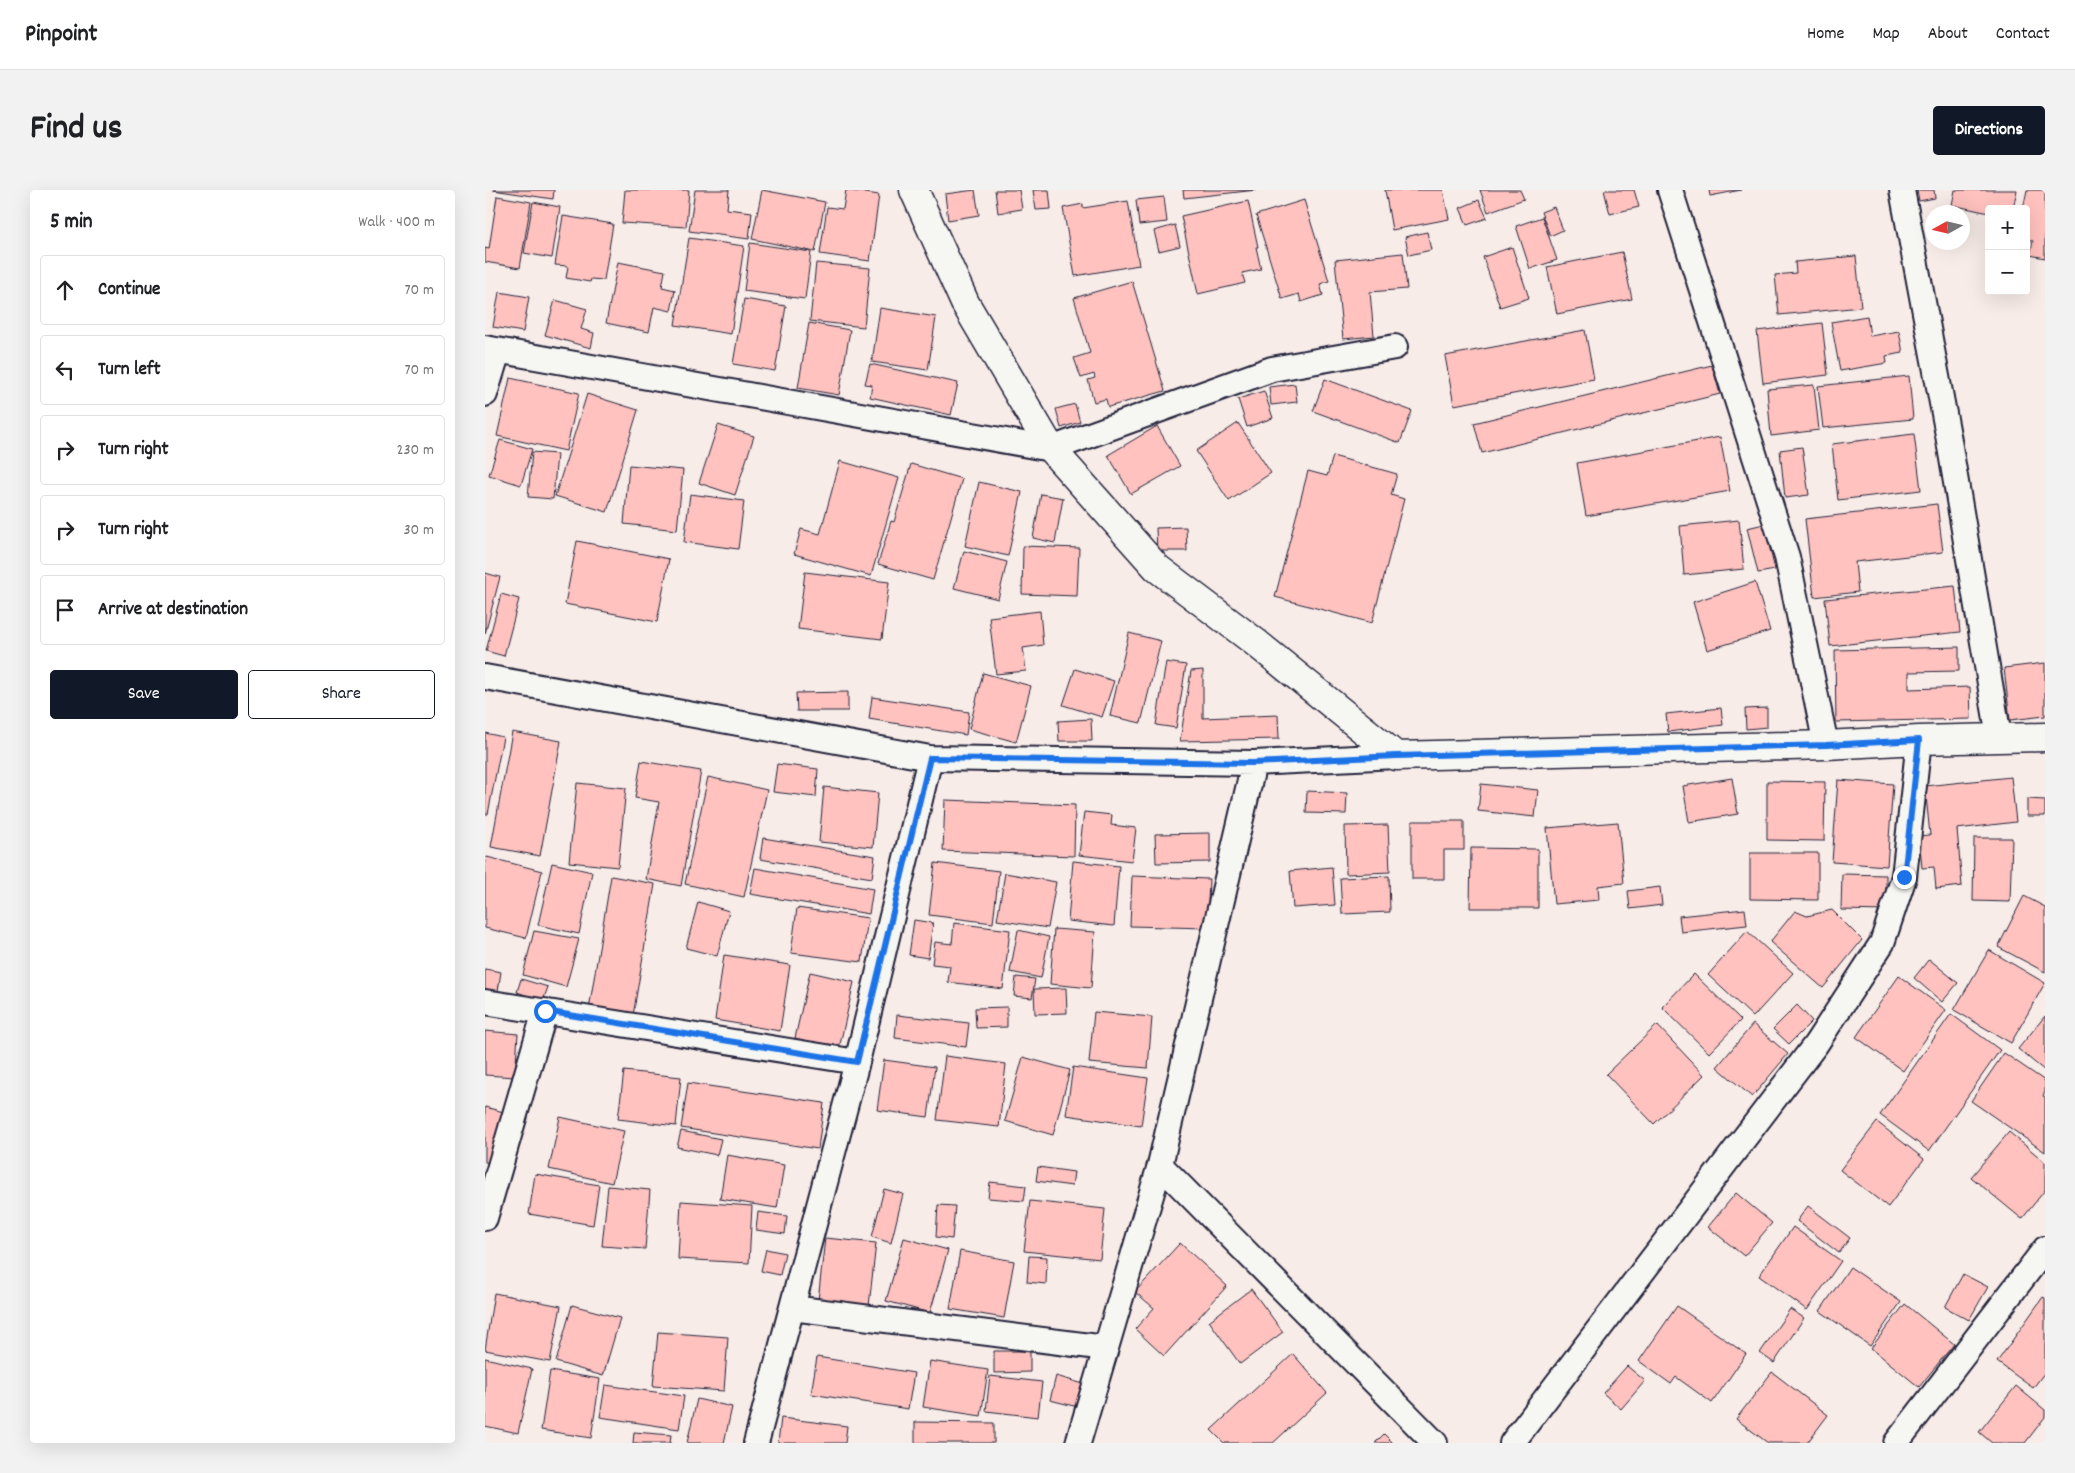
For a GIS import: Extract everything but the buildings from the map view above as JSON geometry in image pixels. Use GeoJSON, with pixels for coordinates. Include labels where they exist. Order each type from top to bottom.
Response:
{"type":"FeatureCollection","features":[{"type":"Feature","properties":{"kind":"street"},"geometry":{"type":"LineString","coordinates":[[914,190],[965,303],[1051,449],[1157,568],[1255,642],[1396,756]]}},
{"type":"Feature","properties":{"kind":"street"},"geometry":{"type":"LineString","coordinates":[[1670,190],[1787,557],[1826,745]]}},
{"type":"Feature","properties":{"kind":"street"},"geometry":{"type":"LineString","coordinates":[[1902,190],[1948,435],[1999,737]]}},
{"type":"Feature","properties":{"kind":"street"},"geometry":{"type":"LineString","coordinates":[[485,394],[491,350],[1051,449],[1272,369],[1395,347]]}},
{"type":"Feature","properties":{"kind":"street"},"geometry":{"type":"LineString","coordinates":[[485,677],[930,758],[1253,763],[1396,756],[1826,745],[1999,737],[2045,737]]}},
{"type":"Feature","properties":{"kind":"street"},"geometry":{"type":"LineString","coordinates":[[1512,1443],[1816,1044],[1882,943],[1904,877],[1919,740]]}},
{"type":"Feature","properties":{"kind":"street"},"geometry":{"type":"LineString","coordinates":[[756,1443],[857,1062],[930,758]]}},
{"type":"Feature","properties":{"kind":"street"},"geometry":{"type":"LineString","coordinates":[[1078,1443],[1160,1165],[1253,763]]}},
{"type":"Feature","properties":{"kind":"street"},"geometry":{"type":"LineString","coordinates":[[485,1002],[857,1062]]}},
{"type":"Feature","properties":{"kind":"street"},"geometry":{"type":"LineString","coordinates":[[485,1218],[545,1011]]}},
{"type":"Feature","properties":{"kind":"street"},"geometry":{"type":"LineString","coordinates":[[1160,1165],[1435,1443]]}},
{"type":"Feature","properties":{"kind":"street"},"geometry":{"type":"LineString","coordinates":[[1896,1443],[2045,1249]]}},
{"type":"Feature","properties":{"kind":"street"},"geometry":{"type":"LineString","coordinates":[[792,1308],[1106,1348]]}},
{"type":"Feature","properties":{"kind":"route"},"geometry":{"type":"LineString","coordinates":[[545,1011],[857,1062],[930,758],[1253,763],[1396,756],[1826,745],[1919,740],[1904,877]]}}]}
